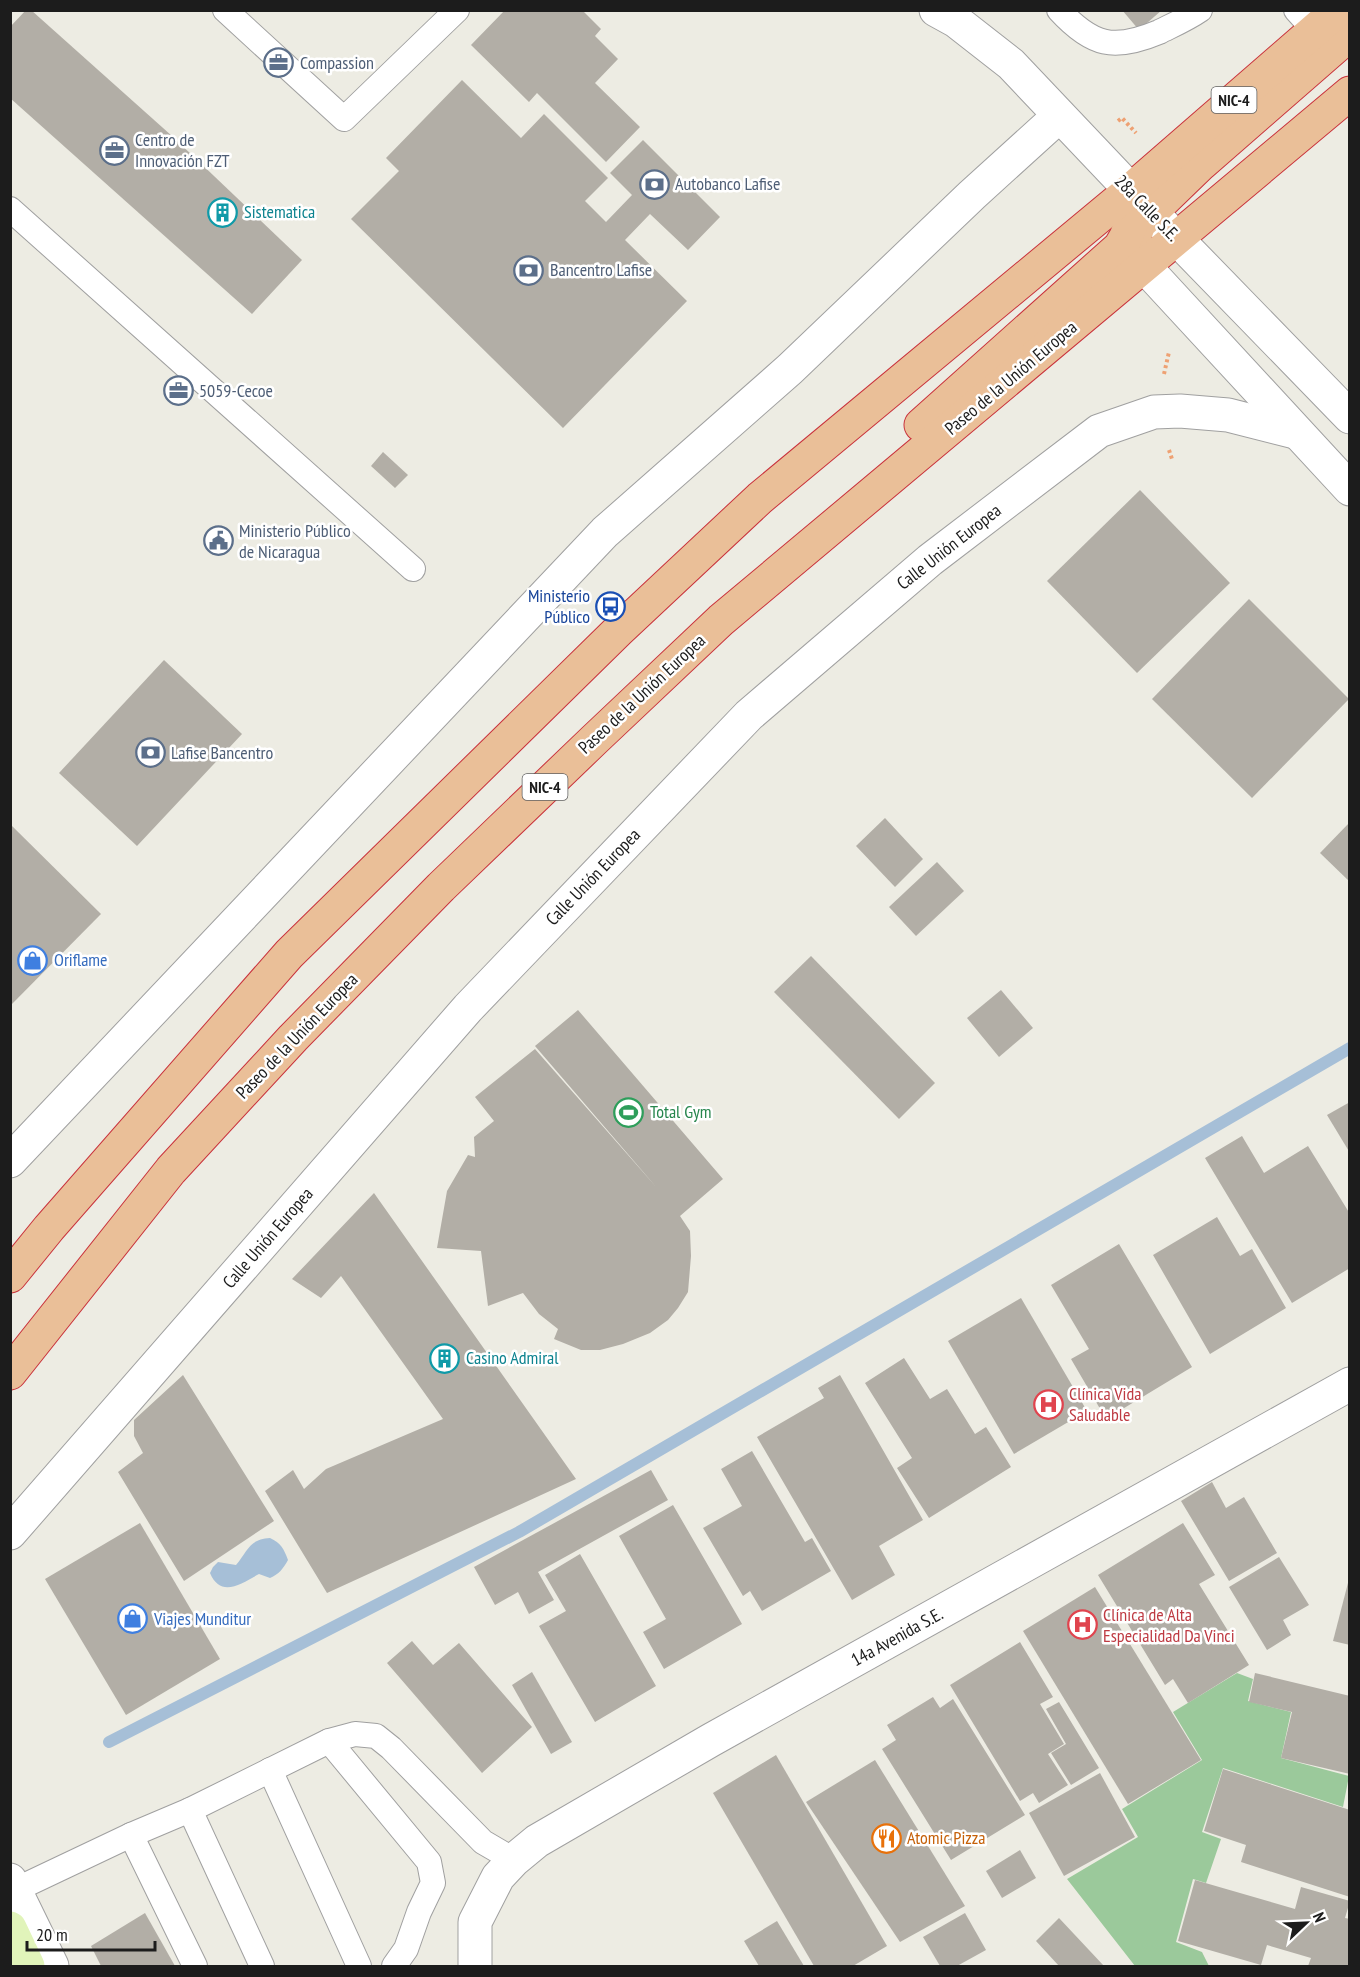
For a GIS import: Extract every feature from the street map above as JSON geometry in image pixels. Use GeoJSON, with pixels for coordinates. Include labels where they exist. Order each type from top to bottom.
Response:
{"type":"FeatureCollection","features":[{"type":"Feature","properties":{"kind":"highway","name":"NIC-4"},"geometry":{"type":"LineString","coordinates":[[10,1276],[56,1219],[289,954],[618,631],[760,498],[1141,201],[1162,160],[1316,17]]}},
{"type":"Feature","properties":{"kind":"highway"},"geometry":{"type":"LineString","coordinates":[[778,573],[825,512],[1120,247],[1131,227],[1134,202],[1141,201],[1201,164],[1350,34]]}},
{"type":"Feature","properties":{"kind":"highway","name":"Paseo de la Unión Europea"},"geometry":{"type":"LineString","coordinates":[[10,1373],[171,1170],[293,1038],[441,887],[594,740],[721,620],[1350,93]]}},
{"type":"Feature","properties":{"kind":"highway"},"geometry":{"type":"LineString","coordinates":[[1141,201],[1139,224],[1134,235],[1133,249],[1145,267]]}},
{"type":"Feature","properties":{"kind":"main road"},"geometry":{"type":"LineString","coordinates":[[10,1928],[28,1966]]}},
{"type":"Feature","properties":{"kind":"street","name":"28a Calle S.E."},"geometry":{"type":"LineString","coordinates":[[953,14],[1011,64],[1350,417]]}},
{"type":"Feature","properties":{"kind":"street"},"geometry":{"type":"LineString","coordinates":[[10,1161],[606,532],[790,369],[972,195],[1059,116]]}},
{"type":"Feature","properties":{"kind":"street"},"geometry":{"type":"LineString","coordinates":[[1145,267],[1350,489]]}},
{"type":"Feature","properties":{"kind":"street","name":"Calle Unión Europea"},"geometry":{"type":"LineString","coordinates":[[10,1533],[468,1008],[749,715],[930,560],[1099,431],[1154,411],[1180,411],[1228,415],[1295,432]]}},
{"type":"Feature","properties":{"kind":"street","name":"14a Avenida S.E."},"geometry":{"type":"LineString","coordinates":[[475,1966],[475,1922],[498,1877],[537,1841],[711,1740],[1350,1384]]}},
{"type":"Feature","properties":{"kind":"street"},"geometry":{"type":"LineString","coordinates":[[13,1885],[52,1966]]}},
{"type":"Feature","properties":{"kind":"lane"},"geometry":{"type":"LineString","coordinates":[[225,10],[344,119],[457,10]]}},
{"type":"Feature","properties":{"kind":"lane"},"geometry":{"type":"LineString","coordinates":[[1059,10],[1085,35],[1103,42],[1120,44],[1139,40],[1186,20],[1200,10]]}},
{"type":"Feature","properties":{"kind":"lane"},"geometry":{"type":"LineString","coordinates":[[10,209],[413,569]]}},
{"type":"Feature","properties":{"kind":"lane"},"geometry":{"type":"LineString","coordinates":[[13,1885],[190,1810],[329,1741],[355,1734],[376,1736],[391,1748],[483,1842],[514,1860]]}},
{"type":"Feature","properties":{"kind":"lane"},"geometry":{"type":"LineString","coordinates":[[329,1741],[429,1862],[433,1883],[419,1912],[406,1949],[394,1966]]}},
{"type":"Feature","properties":{"kind":"lane"},"geometry":{"type":"LineString","coordinates":[[270,1770],[359,1966]]}},
{"type":"Feature","properties":{"kind":"lane"},"geometry":{"type":"LineString","coordinates":[[190,1810],[262,1966]]}},
{"type":"Feature","properties":{"kind":"lane"},"geometry":{"type":"LineString","coordinates":[[131,1835],[195,1966]]}},
{"type":"Feature","properties":{"kind":"green space"},"geometry":{"type":"Polygon","coordinates":[[[1237,1673],[1253,1679],[1248,1701],[1291,1712],[1281,1758],[1349,1776],[1343,1807],[1223,1768],[1202,1832],[1221,1839],[1206,1883],[1193,1879],[1176,1942],[1202,1952],[1209,1966],[1135,1966],[1067,1879],[1138,1837],[1122,1809],[1202,1760],[1173,1712],[1237,1673]]]}},
{"type":"Feature","properties":{"kind":"water"},"geometry":{"type":"Polygon","coordinates":[[[270,1538],[282,1547],[288,1560],[278,1573],[270,1578],[259,1574],[232,1587],[220,1585],[215,1581],[210,1573],[218,1562],[236,1565],[253,1543],[270,1538]]]}},
{"type":"Feature","properties":{"kind":"building","name":"Centro de Innovación FZT"},"geometry":{"type":"Polygon","coordinates":[[[26,10],[31,10],[172,136],[302,260],[252,314],[10,98],[10,27],[26,10]]]}},
{"type":"Feature","properties":{"kind":"building"},"geometry":{"type":"Polygon","coordinates":[[[505,10],[582,10],[601,29],[595,36],[618,59],[595,83],[640,127],[606,162],[537,93],[529,102],[471,45],[505,10]]]}},
{"type":"Feature","properties":{"kind":"building"},"geometry":{"type":"Polygon","coordinates":[[[1122,10],[1162,10],[1139,30],[1122,10]]]}},
{"type":"Feature","properties":{"kind":"building","name":"Bancentro Lafise"},"geometry":{"type":"Polygon","coordinates":[[[462,80],[521,138],[544,114],[608,178],[585,201],[606,222],[632,195],[610,173],[643,140],[720,217],[688,250],[650,214],[625,240],[687,301],[563,428],[351,219],[399,171],[386,158],[462,80]]]}},
{"type":"Feature","properties":{"kind":"building"},"geometry":{"type":"Polygon","coordinates":[[[383,452],[408,475],[395,488],[371,466],[383,452]]]}},
{"type":"Feature","properties":{"kind":"building"},"geometry":{"type":"Polygon","coordinates":[[[1140,490],[1230,583],[1137,673],[1047,581],[1140,490]]]}},
{"type":"Feature","properties":{"kind":"building"},"geometry":{"type":"Polygon","coordinates":[[[1249,599],[1349,699],[1252,798],[1152,699],[1249,599]]]}},
{"type":"Feature","properties":{"kind":"building","name":"Lafise Bancentro"},"geometry":{"type":"Polygon","coordinates":[[[164,660],[242,734],[137,846],[59,773],[164,660]]]}},
{"type":"Feature","properties":{"kind":"building"},"geometry":{"type":"Polygon","coordinates":[[[885,818],[923,859],[895,887],[856,846],[885,818]]]}},
{"type":"Feature","properties":{"kind":"building"},"geometry":{"type":"Polygon","coordinates":[[[1350,822],[1350,882],[1320,853],[1350,822]]]}},
{"type":"Feature","properties":{"kind":"building","name":"Oriflame"},"geometry":{"type":"Polygon","coordinates":[[[10,824],[101,914],[10,1006],[10,824]]]}},
{"type":"Feature","properties":{"kind":"building"},"geometry":{"type":"Polygon","coordinates":[[[937,862],[964,891],[916,936],[889,907],[937,862]]]}},
{"type":"Feature","properties":{"kind":"building"},"geometry":{"type":"Polygon","coordinates":[[[811,956],[935,1083],[899,1119],[774,992],[811,956]]]}},
{"type":"Feature","properties":{"kind":"building"},"geometry":{"type":"Polygon","coordinates":[[[1001,990],[1033,1028],[999,1057],[967,1018],[1001,990]]]}},
{"type":"Feature","properties":{"kind":"building"},"geometry":{"type":"Polygon","coordinates":[[[578,1010],[723,1179],[680,1216],[690,1231],[691,1256],[688,1292],[678,1308],[668,1320],[650,1333],[600,1350],[581,1350],[554,1339],[558,1329],[539,1314],[523,1293],[488,1306],[481,1251],[437,1248],[447,1191],[468,1155],[475,1157],[474,1137],[494,1121],[475,1097],[535,1049],[657,1188],[535,1046],[578,1010]]]}},
{"type":"Feature","properties":{"kind":"building"},"geometry":{"type":"Polygon","coordinates":[[[1350,1102],[1350,1153],[1327,1115],[1350,1102]]]}},
{"type":"Feature","properties":{"kind":"building"},"geometry":{"type":"Polygon","coordinates":[[[1242,1136],[1264,1173],[1308,1146],[1350,1214],[1350,1268],[1292,1303],[1205,1158],[1242,1136]]]}},
{"type":"Feature","properties":{"kind":"building","name":"Casino Admiral"},"geometry":{"type":"Polygon","coordinates":[[[374,1193],[576,1479],[327,1593],[265,1491],[293,1470],[304,1489],[326,1469],[443,1419],[341,1276],[321,1298],[292,1279],[374,1193]]]}},
{"type":"Feature","properties":{"kind":"building"},"geometry":{"type":"Polygon","coordinates":[[[1217,1217],[1240,1256],[1252,1249],[1286,1308],[1210,1354],[1153,1255],[1217,1217]]]}},
{"type":"Feature","properties":{"kind":"building"},"geometry":{"type":"Polygon","coordinates":[[[1119,1244],[1192,1367],[1106,1419],[1071,1359],[1089,1349],[1051,1285],[1119,1244]]]}},
{"type":"Feature","properties":{"kind":"building"},"geometry":{"type":"Polygon","coordinates":[[[1021,1298],[1087,1411],[1014,1454],[948,1341],[1021,1298]]]}},
{"type":"Feature","properties":{"kind":"building"},"geometry":{"type":"Polygon","coordinates":[[[904,1358],[930,1399],[947,1389],[975,1434],[986,1427],[1011,1467],[929,1518],[897,1468],[912,1458],[865,1383],[904,1358]]]}},
{"type":"Feature","properties":{"kind":"building"},"geometry":{"type":"Polygon","coordinates":[[[183,1375],[274,1521],[184,1581],[118,1472],[143,1453],[134,1436],[134,1420],[183,1375]]]}},
{"type":"Feature","properties":{"kind":"building"},"geometry":{"type":"Polygon","coordinates":[[[840,1375],[923,1520],[879,1546],[895,1575],[852,1600],[757,1437],[824,1398],[818,1388],[840,1375]]]}},
{"type":"Feature","properties":{"kind":"building"},"geometry":{"type":"Polygon","coordinates":[[[752,1451],[805,1542],[812,1538],[831,1571],[762,1611],[750,1591],[743,1596],[703,1528],[742,1506],[721,1469],[752,1451]]]}},
{"type":"Feature","properties":{"kind":"building"},"geometry":{"type":"Polygon","coordinates":[[[651,1470],[668,1500],[538,1572],[554,1600],[529,1614],[518,1592],[495,1605],[474,1567],[651,1470]]]}},
{"type":"Feature","properties":{"kind":"building"},"geometry":{"type":"Polygon","coordinates":[[[1212,1482],[1226,1508],[1244,1497],[1277,1553],[1229,1581],[1181,1501],[1212,1482]]]}},
{"type":"Feature","properties":{"kind":"building"},"geometry":{"type":"Polygon","coordinates":[[[673,1505],[742,1624],[664,1669],[643,1632],[666,1619],[619,1536],[673,1505]]]}},
{"type":"Feature","properties":{"kind":"building","name":"Viajes Munditur"},"geometry":{"type":"Polygon","coordinates":[[[140,1523],[220,1659],[126,1715],[45,1579],[140,1523]]]}},
{"type":"Feature","properties":{"kind":"building"},"geometry":{"type":"Polygon","coordinates":[[[1183,1523],[1215,1575],[1199,1584],[1249,1665],[1188,1703],[1173,1679],[1165,1685],[1098,1575],[1183,1523]]]}},
{"type":"Feature","properties":{"kind":"building"},"geometry":{"type":"Polygon","coordinates":[[[580,1554],[656,1686],[595,1722],[539,1626],[566,1611],[545,1575],[580,1554]]]}},
{"type":"Feature","properties":{"kind":"building"},"geometry":{"type":"Polygon","coordinates":[[[1279,1557],[1309,1605],[1283,1620],[1291,1635],[1267,1650],[1229,1587],[1279,1557]]]}},
{"type":"Feature","properties":{"kind":"building"},"geometry":{"type":"Polygon","coordinates":[[[1350,1579],[1350,1645],[1333,1641],[1350,1579]]]}},
{"type":"Feature","properties":{"kind":"building"},"geometry":{"type":"Polygon","coordinates":[[[1095,1587],[1201,1760],[1128,1804],[1023,1631],[1095,1587]]]}},
{"type":"Feature","properties":{"kind":"building"},"geometry":{"type":"Polygon","coordinates":[[[412,1641],[433,1665],[459,1643],[532,1727],[482,1773],[387,1663],[412,1641]]]}},
{"type":"Feature","properties":{"kind":"building"},"geometry":{"type":"Polygon","coordinates":[[[1020,1642],[1053,1697],[1040,1704],[1064,1744],[1048,1754],[1068,1785],[1039,1803],[1033,1793],[1020,1801],[950,1685],[1020,1642]]]}},
{"type":"Feature","properties":{"kind":"building"},"geometry":{"type":"Polygon","coordinates":[[[532,1672],[572,1742],[551,1754],[512,1685],[532,1672]]]}},
{"type":"Feature","properties":{"kind":"building"},"geometry":{"type":"Polygon","coordinates":[[[1255,1673],[1350,1696],[1350,1774],[1281,1758],[1292,1712],[1249,1702],[1255,1673]]]}},
{"type":"Feature","properties":{"kind":"building"},"geometry":{"type":"Polygon","coordinates":[[[933,1697],[940,1708],[953,1699],[1025,1815],[951,1860],[882,1749],[896,1740],[887,1725],[933,1697]]]}},
{"type":"Feature","properties":{"kind":"building"},"geometry":{"type":"Polygon","coordinates":[[[1059,1702],[1099,1768],[1071,1785],[1051,1753],[1066,1744],[1046,1709],[1059,1702]]]}},
{"type":"Feature","properties":{"kind":"building"},"geometry":{"type":"Polygon","coordinates":[[[776,1755],[887,1946],[853,1966],[814,1966],[713,1793],[776,1755]]]}},
{"type":"Feature","properties":{"kind":"building"},"geometry":{"type":"Polygon","coordinates":[[[875,1760],[965,1906],[900,1942],[806,1802],[875,1760]]]}},
{"type":"Feature","properties":{"kind":"building"},"geometry":{"type":"Polygon","coordinates":[[[1223,1769],[1350,1810],[1350,1897],[1241,1862],[1246,1845],[1204,1831],[1223,1769]]]}},
{"type":"Feature","properties":{"kind":"building"},"geometry":{"type":"Polygon","coordinates":[[[1100,1773],[1135,1837],[1064,1876],[1029,1813],[1100,1773]]]}},
{"type":"Feature","properties":{"kind":"building"},"geometry":{"type":"Polygon","coordinates":[[[1020,1850],[1036,1878],[1002,1898],[986,1871],[1020,1850]]]}},
{"type":"Feature","properties":{"kind":"building"},"geometry":{"type":"Polygon","coordinates":[[[1195,1880],[1295,1909],[1301,1887],[1350,1901],[1345,1918],[1350,1919],[1348,1966],[1308,1966],[1311,1958],[1267,1945],[1261,1965],[1178,1941],[1195,1880]]]}},
{"type":"Feature","properties":{"kind":"building"},"geometry":{"type":"Polygon","coordinates":[[[145,1913],[175,1966],[101,1966],[91,1946],[145,1913]]]}},
{"type":"Feature","properties":{"kind":"building"},"geometry":{"type":"Polygon","coordinates":[[[965,1913],[986,1950],[957,1966],[940,1966],[923,1937],[965,1913]]]}},
{"type":"Feature","properties":{"kind":"building"},"geometry":{"type":"Polygon","coordinates":[[[1059,1918],[1104,1966],[1059,1966],[1036,1941],[1059,1918]]]}},
{"type":"Feature","properties":{"kind":"building"},"geometry":{"type":"Polygon","coordinates":[[[777,1921],[804,1966],[759,1966],[744,1941],[777,1921]]]}},
{"type":"Feature","properties":{"kind":"waterway"},"geometry":{"type":"LineString","coordinates":[[109,1742],[519,1532],[1350,1048]]}},
{"type":"Feature","properties":{"kind":"place","name":"Compassion"},"geometry":{"type":"Point","coordinates":[279,63]}},
{"type":"Feature","properties":{"kind":"place","name":"Centro de Innovación FZT"},"geometry":{"type":"Point","coordinates":[114,150]}},
{"type":"Feature","properties":{"kind":"place","name":"Autobanco Lafise"},"geometry":{"type":"Point","coordinates":[654,184]}},
{"type":"Feature","properties":{"kind":"place","name":"Sistematica"},"geometry":{"type":"Point","coordinates":[223,212]}},
{"type":"Feature","properties":{"kind":"place","name":"Bancentro Lafise"},"geometry":{"type":"Point","coordinates":[529,270]}},
{"type":"Feature","properties":{"kind":"place","name":"5059-Cecoe"},"geometry":{"type":"Point","coordinates":[178,391]}},
{"type":"Feature","properties":{"kind":"place","name":"Ministerio Público de Nicaragua"},"geometry":{"type":"Point","coordinates":[218,541]}},
{"type":"Feature","properties":{"kind":"place","name":"Ministerio Público"},"geometry":{"type":"Point","coordinates":[611,606]}},
{"type":"Feature","properties":{"kind":"place","name":"Lafise Bancentro"},"geometry":{"type":"Point","coordinates":[150,753]}},
{"type":"Feature","properties":{"kind":"place","name":"Oriflame"},"geometry":{"type":"Point","coordinates":[33,960]}},
{"type":"Feature","properties":{"kind":"place","name":"Total Gym"},"geometry":{"type":"Point","coordinates":[629,1112]}},
{"type":"Feature","properties":{"kind":"place","name":"Casino Admiral"},"geometry":{"type":"Point","coordinates":[445,1358]}},
{"type":"Feature","properties":{"kind":"place","name":"Clínica Vida Saludable"},"geometry":{"type":"Point","coordinates":[1048,1404]}},
{"type":"Feature","properties":{"kind":"place","name":"Viajes Munditur"},"geometry":{"type":"Point","coordinates":[133,1619]}},
{"type":"Feature","properties":{"kind":"place","name":"Clínica de Alta Especialidad Da Vinci"},"geometry":{"type":"Point","coordinates":[1082,1625]}},
{"type":"Feature","properties":{"kind":"place","name":"Atomic Pizza"},"geometry":{"type":"Point","coordinates":[886,1838]}}]}
